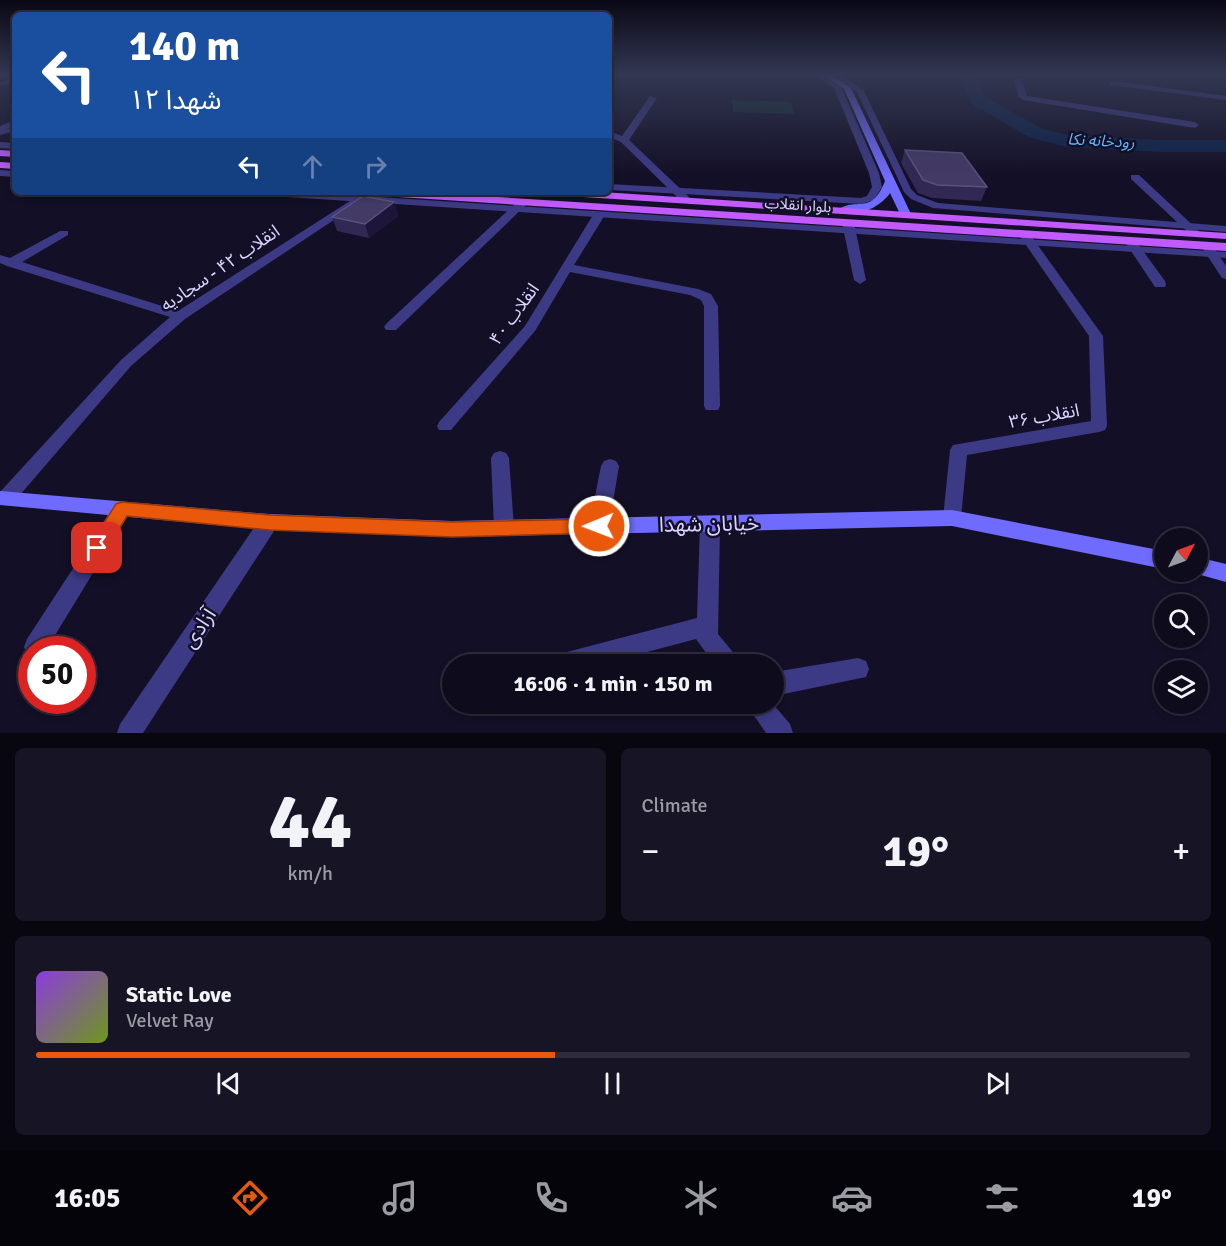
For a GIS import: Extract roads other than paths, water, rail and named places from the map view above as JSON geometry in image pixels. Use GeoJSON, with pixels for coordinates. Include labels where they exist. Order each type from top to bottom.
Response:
{"type":"FeatureCollection","features":[{"type":"Feature","properties":{"kind":"main road"},"geometry":{"type":"LineString","coordinates":[[857,109],[911,228]]}},
{"type":"Feature","properties":{"kind":"main road"},"geometry":{"type":"LineString","coordinates":[[843,210],[867,207],[881,200],[890,181]]}},
{"type":"Feature","properties":{"kind":"main road","name":"بلوار انقلاب"},"geometry":{"type":"LineString","coordinates":[[379,195],[848,227],[911,228],[1134,246],[1209,250],[1226,247]]}},
{"type":"Feature","properties":{"kind":"main road","name":"بلوار انقلاب"},"geometry":{"type":"LineString","coordinates":[[603,195],[1192,230],[1226,236]]}},
{"type":"Feature","properties":{"kind":"main road","name":"خیابان شهدا"},"geometry":{"type":"LineString","coordinates":[[3,498],[270,522],[452,529],[952,518],[1154,558]]}},
{"type":"Feature","properties":{"kind":"main road"},"geometry":{"type":"LineString","coordinates":[[1208,569],[1226,573]]}},
{"type":"Feature","properties":{"kind":"street"},"geometry":{"type":"LineString","coordinates":[[624,140],[645,109]]}},
{"type":"Feature","properties":{"kind":"street"},"geometry":{"type":"LineString","coordinates":[[612,188],[862,201],[871,198],[877,187],[874,173],[847,109]]}},
{"type":"Feature","properties":{"kind":"street"},"geometry":{"type":"LineString","coordinates":[[869,109],[907,190],[926,203],[936,206],[1192,230],[1226,229]]}},
{"type":"Feature","properties":{"kind":"street"},"geometry":{"type":"LineString","coordinates":[[1137,109],[1196,124]]}},
{"type":"Feature","properties":{"kind":"street"},"geometry":{"type":"LineString","coordinates":[[612,135],[624,140],[686,200]]}},
{"type":"Feature","properties":{"kind":"street"},"geometry":{"type":"LineString","coordinates":[[1135,177],[1192,230]]}},
{"type":"Feature","properties":{"kind":"street","name":"انقلاب ۴۲ - سجادیه"},"geometry":{"type":"LineString","coordinates":[[3,498],[126,363],[180,316],[364,195]]}},
{"type":"Feature","properties":{"kind":"street"},"geometry":{"type":"LineString","coordinates":[[391,327],[518,206],[599,215],[848,227],[1027,239]]}},
{"type":"Feature","properties":{"kind":"street","name":"انقلاب ۴۰"},"geometry":{"type":"LineString","coordinates":[[445,426],[530,328],[599,215]]}},
{"type":"Feature","properties":{"kind":"street"},"geometry":{"type":"LineString","coordinates":[[848,227],[860,280]]}},
{"type":"Feature","properties":{"kind":"street"},"geometry":{"type":"LineString","coordinates":[[3,261],[64,233]]}},
{"type":"Feature","properties":{"kind":"street","name":"انقلاب ۳۶"},"geometry":{"type":"LineString","coordinates":[[952,518],[959,450],[1099,426],[1096,336],[1027,239]]}},
{"type":"Feature","properties":{"kind":"street"},"geometry":{"type":"LineString","coordinates":[[1134,246],[1160,284]]}},
{"type":"Feature","properties":{"kind":"street"},"geometry":{"type":"LineString","coordinates":[[1209,250],[1226,255]]}},
{"type":"Feature","properties":{"kind":"street"},"geometry":{"type":"LineString","coordinates":[[1209,250],[1226,275]]}},
{"type":"Feature","properties":{"kind":"street"},"geometry":{"type":"LineString","coordinates":[[3,261],[180,316]]}},
{"type":"Feature","properties":{"kind":"street"},"geometry":{"type":"LineString","coordinates":[[568,268],[693,292],[706,297],[711,306],[712,405]]}},
{"type":"Feature","properties":{"kind":"street"},"geometry":{"type":"LineString","coordinates":[[500,458],[504,528]]}},
{"type":"Feature","properties":{"kind":"street"},"geometry":{"type":"LineString","coordinates":[[599,526],[610,466]]}},
{"type":"Feature","properties":{"kind":"street"},"geometry":{"type":"LineString","coordinates":[[41,636],[122,509]]}},
{"type":"Feature","properties":{"kind":"street","name":"آزادی"},"geometry":{"type":"LineString","coordinates":[[129,733],[270,522]]}},
{"type":"Feature","properties":{"kind":"street"},"geometry":{"type":"LineString","coordinates":[[710,524],[707,638],[720,654]]}},
{"type":"Feature","properties":{"kind":"street"},"geometry":{"type":"LineString","coordinates":[[600,654],[708,625]]}},
{"type":"Feature","properties":{"kind":"street"},"geometry":{"type":"LineString","coordinates":[[784,682],[858,669]]}},
{"type":"Feature","properties":{"kind":"street"},"geometry":{"type":"LineString","coordinates":[[766,714],[781,733]]}},
{"type":"Feature","properties":{"kind":"waterway","name":"رودخانه نکا"},"geometry":{"type":"LineString","coordinates":[[994,109],[1036,133],[1067,141],[1160,146],[1226,146]]}}]}
